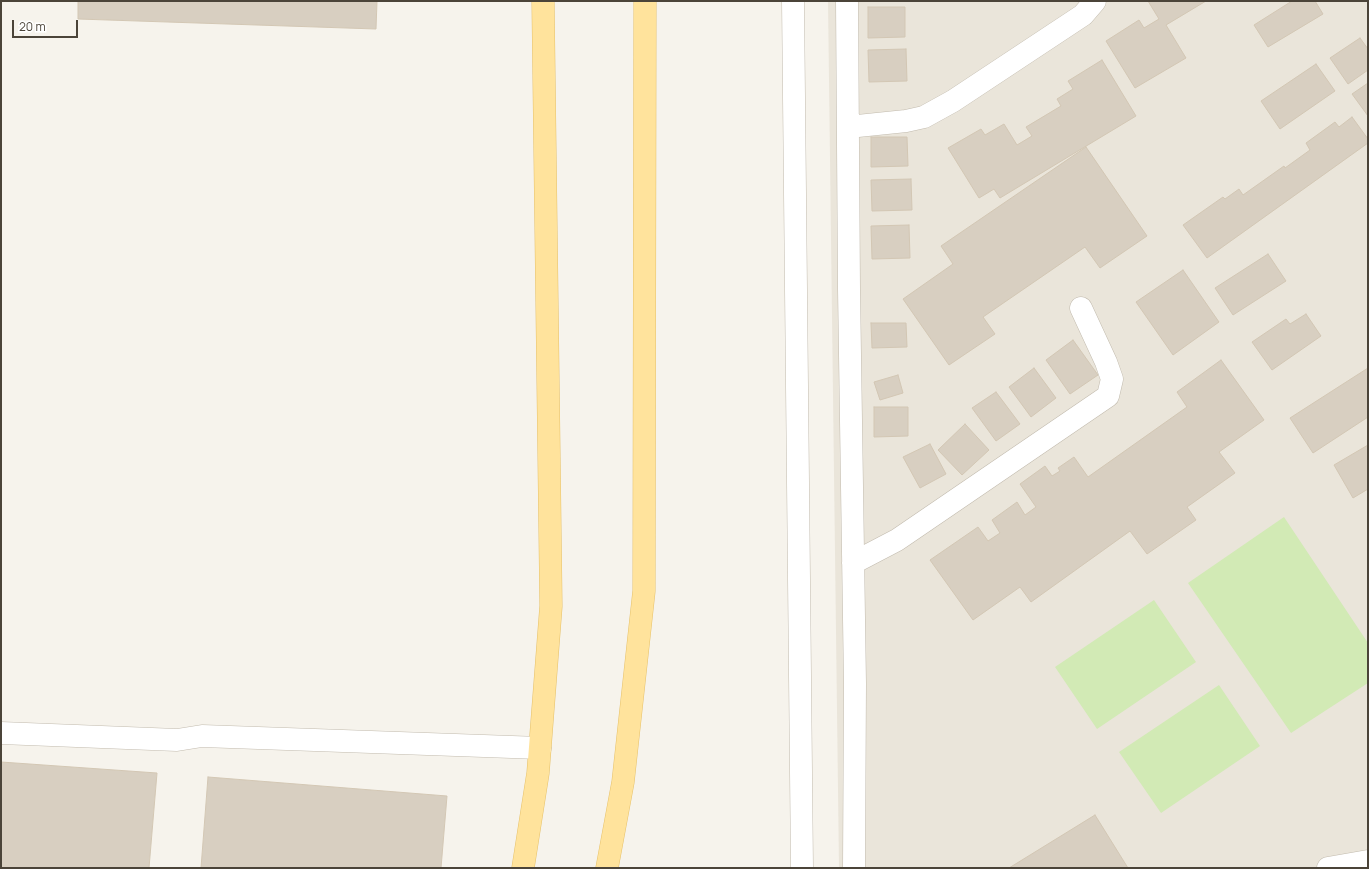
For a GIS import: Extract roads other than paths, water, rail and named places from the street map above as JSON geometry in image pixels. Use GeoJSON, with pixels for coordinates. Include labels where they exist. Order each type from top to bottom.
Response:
{"type":"FeatureCollection","features":[{"type":"Feature","properties":{"kind":"main road"},"geometry":{"type":"LineString","coordinates":[[523,868],[538,773],[551,606],[543,1]]}},
{"type":"Feature","properties":{"kind":"main road"},"geometry":{"type":"LineString","coordinates":[[606,868],[623,782],[644,591],[645,1]]}},
{"type":"Feature","properties":{"kind":"street"},"geometry":{"type":"LineString","coordinates":[[793,1],[802,868]]}},
{"type":"Feature","properties":{"kind":"street"},"geometry":{"type":"LineString","coordinates":[[847,1],[853,563],[854,868]]}},
{"type":"Feature","properties":{"kind":"street"},"geometry":{"type":"LineString","coordinates":[[848,127],[906,121],[924,117],[953,101],[1083,15],[1095,1]]}},
{"type":"Feature","properties":{"kind":"street"},"geometry":{"type":"LineString","coordinates":[[853,563],[897,540],[1108,396],[1112,379],[1106,362],[1081,308]]}},
{"type":"Feature","properties":{"kind":"street"},"geometry":{"type":"LineString","coordinates":[[1,733],[177,740],[202,736],[540,748]]}},
{"type":"Feature","properties":{"kind":"street"},"geometry":{"type":"LineString","coordinates":[[1328,868],[1368,861]]}}]}
